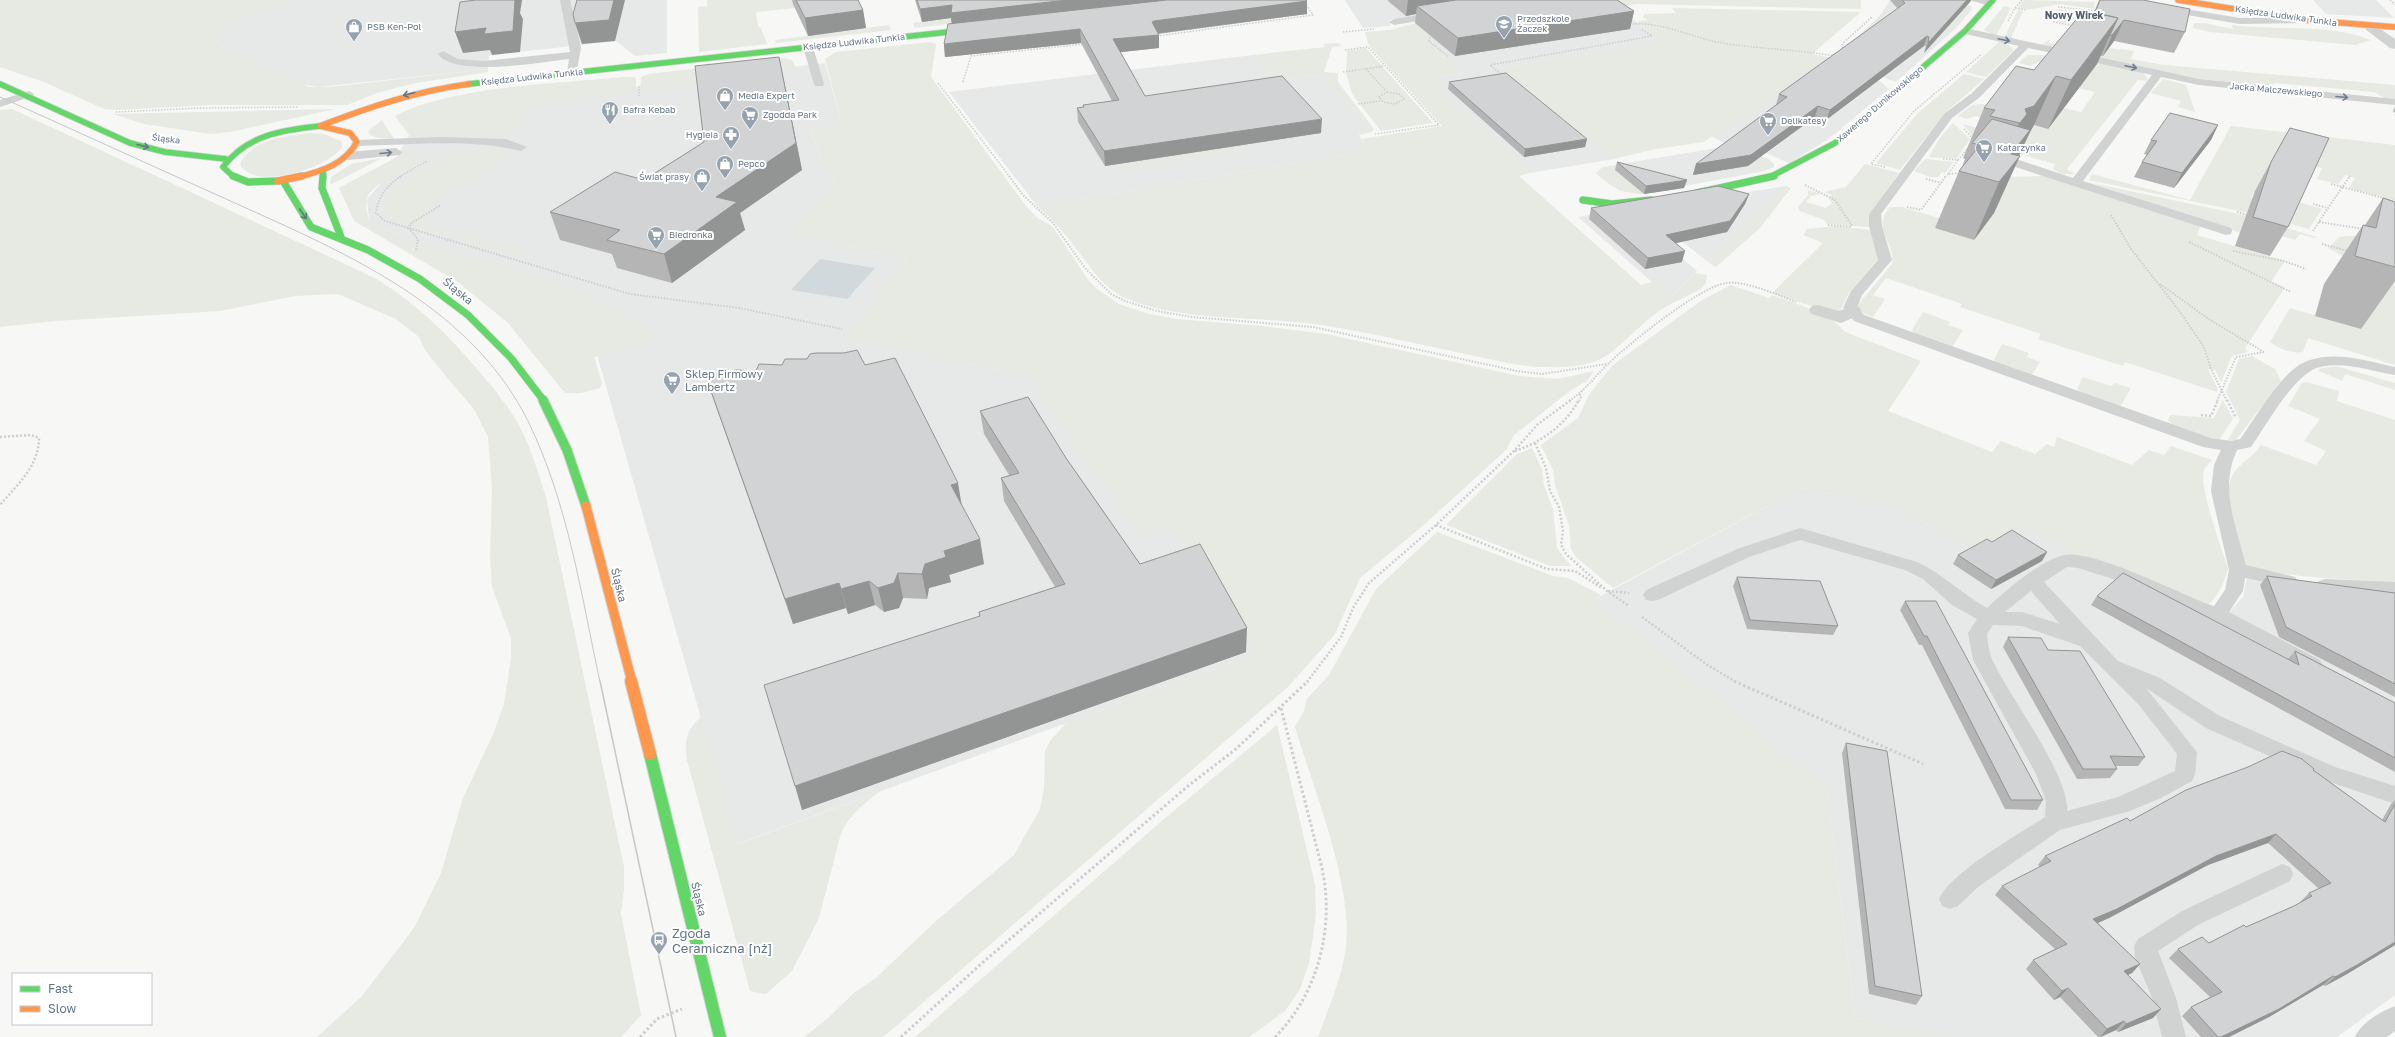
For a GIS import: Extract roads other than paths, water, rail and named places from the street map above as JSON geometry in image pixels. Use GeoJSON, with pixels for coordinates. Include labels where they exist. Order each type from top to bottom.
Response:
{"type":"FeatureCollection","features":[{"type":"Feature","properties":{"kind":"street","name":"Księdza Ludwika Tunkla"},"geometry":{"type":"LineString","coordinates":[[2178,0],[2304,20],[2395,27]]}},
{"type":"Feature","properties":{"kind":"street","name":"Xawerego Dunikowskiego"},"geometry":{"type":"LineString","coordinates":[[1688,194],[1733,187],[1776,176],[1835,143],[1966,31],[1992,2]]}},
{"type":"Feature","properties":{"kind":"street"},"geometry":{"type":"LineString","coordinates":[[2370,26],[2395,45]]}},
{"type":"Feature","properties":{"kind":"street","name":"Księdza Ludwika Tunkla"},"geometry":{"type":"LineString","coordinates":[[320,126],[370,106],[405,96],[475,84],[988,27]]}},
{"type":"Feature","properties":{"kind":"street","name":"Śląska"},"geometry":{"type":"LineString","coordinates":[[0,84],[29,94],[107,130],[130,143],[152,149],[226,159]]}},
{"type":"Feature","properties":{"kind":"street","name":"Księdza Ludwika Tunkla"},"geometry":{"type":"LineString","coordinates":[[376,116],[414,102],[475,84]]}},
{"type":"Feature","properties":{"kind":"street"},"geometry":{"type":"LineString","coordinates":[[320,126],[352,130],[357,143],[348,156],[323,170],[283,181],[247,182],[233,179],[225,173],[223,167],[226,159],[250,142],[278,132],[320,126]]}},
{"type":"Feature","properties":{"kind":"street","name":"Śląska"},"geometry":{"type":"LineString","coordinates":[[107,130],[137,135]]}},
{"type":"Feature","properties":{"kind":"street"},"geometry":{"type":"LineString","coordinates":[[230,143],[250,142]]}},
{"type":"Feature","properties":{"kind":"street"},"geometry":{"type":"LineString","coordinates":[[323,170],[322,188],[341,236]]}},
{"type":"Feature","properties":{"kind":"street","name":"Śląska"},"geometry":{"type":"LineString","coordinates":[[283,181],[311,226],[341,236],[394,262],[445,295],[487,330],[532,382],[548,409],[574,465],[590,520],[703,962],[720,1037]]}},
{"type":"Feature","properties":{"kind":"street"},"geometry":{"type":"LineString","coordinates":[[1583,200],[1612,204],[1658,199]]}},
{"type":"Feature","properties":{"kind":"street"},"geometry":{"type":"LineString","coordinates":[[1818,310],[1840,318],[1853,311]]}},
{"type":"Feature","properties":{"kind":"lane"},"geometry":{"type":"LineString","coordinates":[[565,0],[576,48],[572,73]]}},
{"type":"Feature","properties":{"kind":"lane"},"geometry":{"type":"LineString","coordinates":[[1974,0],[1992,2]]}},
{"type":"Feature","properties":{"kind":"lane"},"geometry":{"type":"LineString","coordinates":[[2158,7],[2240,21],[2304,20]]}},
{"type":"Feature","properties":{"kind":"lane"},"geometry":{"type":"LineString","coordinates":[[1394,22],[1452,13]]}},
{"type":"Feature","properties":{"kind":"lane","name":"Jacka Malczewskiego"},"geometry":{"type":"LineString","coordinates":[[1966,31],[2218,85],[2395,102]]}},
{"type":"Feature","properties":{"kind":"lane"},"geometry":{"type":"LineString","coordinates":[[2025,44],[2020,52],[1976,95],[1948,116],[1875,214],[1874,223],[1885,252],[1885,260],[1856,294],[1850,308],[1859,318],[2203,441],[2226,445],[2245,443],[2298,372],[2312,363],[2327,361],[2395,372]]}},
{"type":"Feature","properties":{"kind":"lane"},"geometry":{"type":"LineString","coordinates":[[808,47],[818,84]]}},
{"type":"Feature","properties":{"kind":"lane"},"geometry":{"type":"LineString","coordinates":[[443,54],[456,62],[484,64],[575,55]]}},
{"type":"Feature","properties":{"kind":"lane"},"geometry":{"type":"LineString","coordinates":[[2077,181],[2159,73]]}},
{"type":"Feature","properties":{"kind":"lane"},"geometry":{"type":"LineString","coordinates":[[0,104],[29,94]]}},
{"type":"Feature","properties":{"kind":"lane"},"geometry":{"type":"LineString","coordinates":[[357,143],[441,140],[506,142],[521,147]]}},
{"type":"Feature","properties":{"kind":"lane"},"geometry":{"type":"LineString","coordinates":[[348,156],[483,142]]}},
{"type":"Feature","properties":{"kind":"lane"},"geometry":{"type":"LineString","coordinates":[[2010,161],[2077,181],[2226,230]]}},
{"type":"Feature","properties":{"kind":"lane"},"geometry":{"type":"LineString","coordinates":[[2218,614],[2234,591],[2238,570],[2219,490],[2226,445]]}},
{"type":"Feature","properties":{"kind":"lane"},"geometry":{"type":"LineString","coordinates":[[1652,595],[1730,558],[1782,538],[1800,534],[1911,566],[1929,574],[1958,600],[1989,618],[2022,619],[2053,628],[2087,641]]}},
{"type":"Feature","properties":{"kind":"lane"},"geometry":{"type":"LineString","coordinates":[[2055,822],[2057,801],[2046,773],[1983,660],[1977,634],[1993,612],[2033,581],[2065,561],[2077,561],[2218,614],[2328,672]]}},
{"type":"Feature","properties":{"kind":"lane"},"geometry":{"type":"LineString","coordinates":[[2238,570],[2306,583],[2395,588]]}},
{"type":"Feature","properties":{"kind":"lane"},"geometry":{"type":"LineString","coordinates":[[1950,899],[1970,880],[2055,822],[2096,815],[2155,793],[2185,774],[2187,752],[2146,700],[2087,641],[2033,581]]}},
{"type":"Feature","properties":{"kind":"lane"},"geometry":{"type":"LineString","coordinates":[[2110,664],[2153,683],[2213,722],[2328,773],[2395,795]]}},
{"type":"Feature","properties":{"kind":"lane"},"geometry":{"type":"LineString","coordinates":[[2174,1037],[2164,998],[2146,957],[2146,946],[2190,918],[2282,874]]}},
{"type":"Feature","properties":{"kind":"lane"},"geometry":{"type":"LineString","coordinates":[[2367,1037],[2395,1017]]}},
{"type":"Feature","properties":{"kind":"tram line"},"geometry":{"type":"LineString","coordinates":[[0,97],[259,214],[349,257],[392,282],[433,310],[470,342],[502,378],[528,421],[542,452],[572,549],[600,682]]}},
{"type":"Feature","properties":{"kind":"tram line"},"geometry":{"type":"LineString","coordinates":[[600,681],[676,1037]]}},
{"type":"Feature","properties":{"kind":"place","name":"Przedszkole Żaczek"},"geometry":{"type":"Point","coordinates":[1504,39]}},
{"type":"Feature","properties":{"kind":"place","name":"PSB Ken-Pol"},"geometry":{"type":"Point","coordinates":[354,42]}},
{"type":"Feature","properties":{"kind":"place","name":"Media Expert"},"geometry":{"type":"Point","coordinates":[725,111]}},
{"type":"Feature","properties":{"kind":"place","name":"Bafra Kebab"},"geometry":{"type":"Point","coordinates":[610,125]}},
{"type":"Feature","properties":{"kind":"place","name":"Zgodda Park"},"geometry":{"type":"Point","coordinates":[750,130]}},
{"type":"Feature","properties":{"kind":"place","name":"Delikatesy"},"geometry":{"type":"Point","coordinates":[1768,136]}},
{"type":"Feature","properties":{"kind":"place","name":"Hygieia"},"geometry":{"type":"Point","coordinates":[731,150]}},
{"type":"Feature","properties":{"kind":"place","name":"Katarzynka"},"geometry":{"type":"Point","coordinates":[1984,163]}},
{"type":"Feature","properties":{"kind":"place","name":"Pepco"},"geometry":{"type":"Point","coordinates":[725,179]}},
{"type":"Feature","properties":{"kind":"place","name":"Świat prasy"},"geometry":{"type":"Point","coordinates":[702,192]}},
{"type":"Feature","properties":{"kind":"place","name":"Biedronka"},"geometry":{"type":"Point","coordinates":[656,250]}},
{"type":"Feature","properties":{"kind":"place","name":"Sklep Firmowy Lambertz"},"geometry":{"type":"Point","coordinates":[672,395]}},
{"type":"Feature","properties":{"kind":"place","name":"Zgoda Ceramiczna [nż]"},"geometry":{"type":"Point","coordinates":[659,955]}},
{"type":"Feature","properties":{"kind":"district","name":"Nowy Wirek"},"geometry":{"type":"Point","coordinates":[2074,15]}}]}
